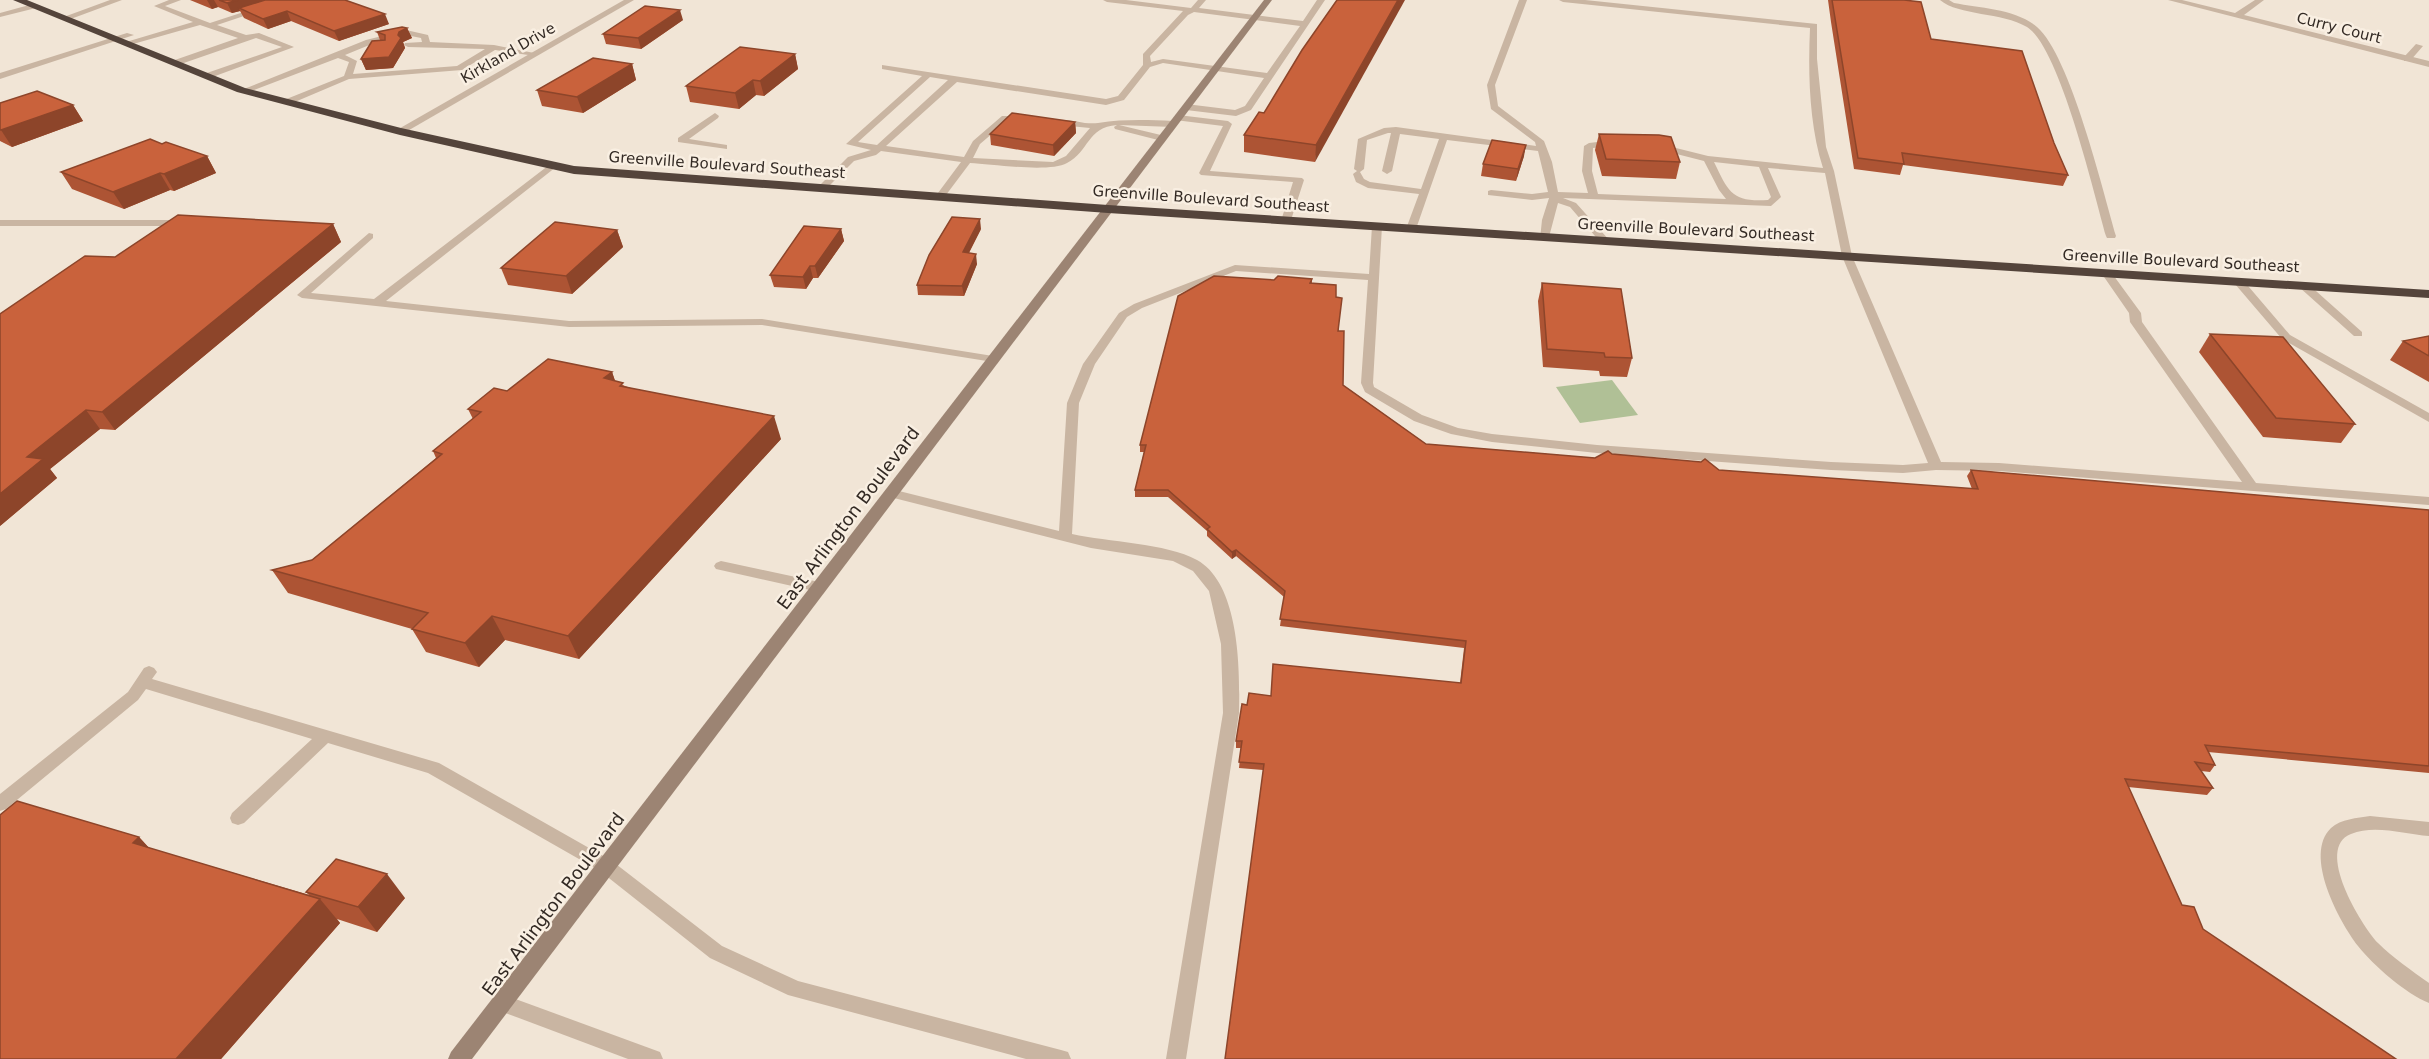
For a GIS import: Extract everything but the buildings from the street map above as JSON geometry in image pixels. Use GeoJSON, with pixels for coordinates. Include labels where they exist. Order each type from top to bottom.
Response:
{"type":"FeatureCollection","features":[{"type":"Feature","properties":{"kind":"highway","name":"Greenville Boulevard Southeast"},"geometry":{"type":"LineString","coordinates":[[26,3],[243,91],[400,131],[574,170],[1286,221],[1847,255],[2429,294]]}},
{"type":"Feature","properties":{"kind":"main road","name":"East Arlington Boulevard"},"geometry":{"type":"LineString","coordinates":[[459,1059],[1268,0]]}},
{"type":"Feature","properties":{"kind":"street"},"geometry":{"type":"LineString","coordinates":[[65,18],[118,0]]}},
{"type":"Feature","properties":{"kind":"street"},"geometry":{"type":"LineString","coordinates":[[612,0],[628,1]]}},
{"type":"Feature","properties":{"kind":"street","name":"Curry Court"},"geometry":{"type":"LineString","coordinates":[[2172,0],[2429,64]]}},
{"type":"Feature","properties":{"kind":"street"},"geometry":{"type":"LineString","coordinates":[[2237,16],[2260,0]]}},
{"type":"Feature","properties":{"kind":"street","name":"Kirkland Drive"},"geometry":{"type":"LineString","coordinates":[[400,131],[628,1]]}},
{"type":"Feature","properties":{"kind":"lane"},"geometry":{"type":"LineString","coordinates":[[177,0],[158,6],[246,38]]}},
{"type":"Feature","properties":{"kind":"lane"},"geometry":{"type":"LineString","coordinates":[[211,25],[288,0]]}},
{"type":"Feature","properties":{"kind":"lane"},"geometry":{"type":"LineString","coordinates":[[1107,0],[1304,24]]}},
{"type":"Feature","properties":{"kind":"lane"},"geometry":{"type":"LineString","coordinates":[[1147,64],[1146,56],[1185,13],[1193,10],[1202,0]]}},
{"type":"Feature","properties":{"kind":"lane"},"geometry":{"type":"LineString","coordinates":[[928,75],[851,144],[967,160],[1054,165],[1065,162],[1103,125],[1179,116],[1236,113],[1248,108],[1321,0]]}},
{"type":"Feature","properties":{"kind":"lane"},"geometry":{"type":"LineString","coordinates":[[1522,0],[1515,26],[1491,85],[1494,107],[1539,141],[1547,162],[1553,197],[1544,237]]}},
{"type":"Feature","properties":{"kind":"lane"},"geometry":{"type":"LineString","coordinates":[[1563,0],[1814,26],[1813,59],[1821,147],[1829,171],[1847,255],[1936,466]]}},
{"type":"Feature","properties":{"kind":"lane"},"geometry":{"type":"LineString","coordinates":[[1944,0],[1952,4],[2023,21],[2038,31],[2059,69],[2111,236]]}},
{"type":"Feature","properties":{"kind":"lane"},"geometry":{"type":"LineString","coordinates":[[0,13],[26,3]]}},
{"type":"Feature","properties":{"kind":"lane"},"geometry":{"type":"LineString","coordinates":[[123,42],[188,17]]}},
{"type":"Feature","properties":{"kind":"lane"},"geometry":{"type":"LineString","coordinates":[[0,76],[200,22]]}},
{"type":"Feature","properties":{"kind":"lane"},"geometry":{"type":"LineString","coordinates":[[243,91],[338,54],[377,36],[419,33],[426,40]]}},
{"type":"Feature","properties":{"kind":"lane"},"geometry":{"type":"LineString","coordinates":[[175,63],[256,35],[290,47],[207,76]]}},
{"type":"Feature","properties":{"kind":"lane"},"geometry":{"type":"LineString","coordinates":[[410,42],[426,40],[535,54]]}},
{"type":"Feature","properties":{"kind":"lane"},"geometry":{"type":"LineString","coordinates":[[350,49],[386,44],[364,42]]}},
{"type":"Feature","properties":{"kind":"lane"},"geometry":{"type":"LineString","coordinates":[[2407,59],[2419,46]]}},
{"type":"Feature","properties":{"kind":"lane"},"geometry":{"type":"LineString","coordinates":[[287,102],[348,77],[459,68],[494,47]]}},
{"type":"Feature","properties":{"kind":"lane"},"geometry":{"type":"LineString","coordinates":[[338,54],[353,61],[348,77]]}},
{"type":"Feature","properties":{"kind":"lane"},"geometry":{"type":"LineString","coordinates":[[885,67],[1106,102],[1121,98],[1147,64],[1163,61],[1269,76]]}},
{"type":"Feature","properties":{"kind":"lane"},"geometry":{"type":"LineString","coordinates":[[822,188],[851,159],[873,153],[955,79]]}},
{"type":"Feature","properties":{"kind":"lane"},"geometry":{"type":"LineString","coordinates":[[715,116],[681,140],[724,147]]}},
{"type":"Feature","properties":{"kind":"lane"},"geometry":{"type":"LineString","coordinates":[[1179,116],[1228,124],[1204,173],[1299,180],[1286,221]]}},
{"type":"Feature","properties":{"kind":"lane"},"geometry":{"type":"LineString","coordinates":[[940,197],[967,160],[976,143],[1005,118],[1030,119]]}},
{"type":"Feature","properties":{"kind":"lane"},"geometry":{"type":"LineString","coordinates":[[1053,122],[1103,125],[1162,138]]}},
{"type":"Feature","properties":{"kind":"lane"},"geometry":{"type":"LineString","coordinates":[[1424,192],[1368,185],[1359,180],[1363,139],[1387,130],[1396,130],[1542,149]]}},
{"type":"Feature","properties":{"kind":"lane"},"geometry":{"type":"LineString","coordinates":[[1390,189],[1387,174],[1396,130]]}},
{"type":"Feature","properties":{"kind":"lane"},"geometry":{"type":"LineString","coordinates":[[1411,229],[1444,137]]}},
{"type":"Feature","properties":{"kind":"lane"},"geometry":{"type":"LineString","coordinates":[[1594,197],[1587,171],[1589,146],[1607,143],[1628,144]]}},
{"type":"Feature","properties":{"kind":"lane"},"geometry":{"type":"LineString","coordinates":[[1649,144],[1708,159],[1829,171]]}},
{"type":"Feature","properties":{"kind":"lane"},"geometry":{"type":"LineString","coordinates":[[1708,159],[1725,194],[1736,202]]}},
{"type":"Feature","properties":{"kind":"lane"},"geometry":{"type":"LineString","coordinates":[[376,303],[553,165]]}},
{"type":"Feature","properties":{"kind":"lane"},"geometry":{"type":"LineString","coordinates":[[1491,193],[1771,203],[1776,197],[1763,166]]}},
{"type":"Feature","properties":{"kind":"lane"},"geometry":{"type":"LineString","coordinates":[[1553,197],[1573,205],[1605,241]]}},
{"type":"Feature","properties":{"kind":"lane"},"geometry":{"type":"LineString","coordinates":[[0,223],[192,223],[170,233]]}},
{"type":"Feature","properties":{"kind":"lane"},"geometry":{"type":"LineString","coordinates":[[1377,226],[1367,383],[1369,389],[1418,418],[1455,430],[1492,438],[1597,449],[1831,466],[1903,469],[1936,466],[2009,467],[2429,501]]}},
{"type":"Feature","properties":{"kind":"lane"},"geometry":{"type":"LineString","coordinates":[[369,237],[302,295],[569,324],[762,322],[993,358]]}},
{"type":"Feature","properties":{"kind":"lane"},"geometry":{"type":"LineString","coordinates":[[1065,537],[1073,403],[1089,364],[1123,315],[1138,306],[1235,268],[1373,277]]}},
{"type":"Feature","properties":{"kind":"lane"},"geometry":{"type":"LineString","coordinates":[[2107,274],[2135,313],[2136,322],[2252,487]]}},
{"type":"Feature","properties":{"kind":"lane"},"geometry":{"type":"LineString","coordinates":[[2239,282],[2286,337],[2429,418]]}},
{"type":"Feature","properties":{"kind":"lane"},"geometry":{"type":"LineString","coordinates":[[2303,285],[2358,334]]}},
{"type":"Feature","properties":{"kind":"lane"},"geometry":{"type":"LineString","coordinates":[[891,493],[1065,537],[1192,562],[1212,582],[1220,599],[1232,682],[1231,713],[1176,1059]]}},
{"type":"Feature","properties":{"kind":"lane"},"geometry":{"type":"LineString","coordinates":[[721,566],[819,587]]}},
{"type":"Feature","properties":{"kind":"lane"},"geometry":{"type":"LineString","coordinates":[[0,804],[132,696],[145,677],[325,736],[433,768],[606,866],[716,952],[795,989],[1060,1059]]}},
{"type":"Feature","properties":{"kind":"lane"},"geometry":{"type":"LineString","coordinates":[[238,818],[325,736]]}},
{"type":"Feature","properties":{"kind":"lane"},"geometry":{"type":"LineString","coordinates":[[2429,829],[2366,825],[2348,827],[2336,833],[2329,844],[2329,864],[2339,898],[2368,946],[2390,966],[2429,994]]}},
{"type":"Feature","properties":{"kind":"lane"},"geometry":{"type":"LineString","coordinates":[[501,1003],[653,1059]]}},
{"type":"Feature","properties":{"kind":"green space"},"geometry":{"type":"Polygon","coordinates":[[[1612,380],[1638,415],[1580,423],[1556,387],[1612,380]]]}}]}
